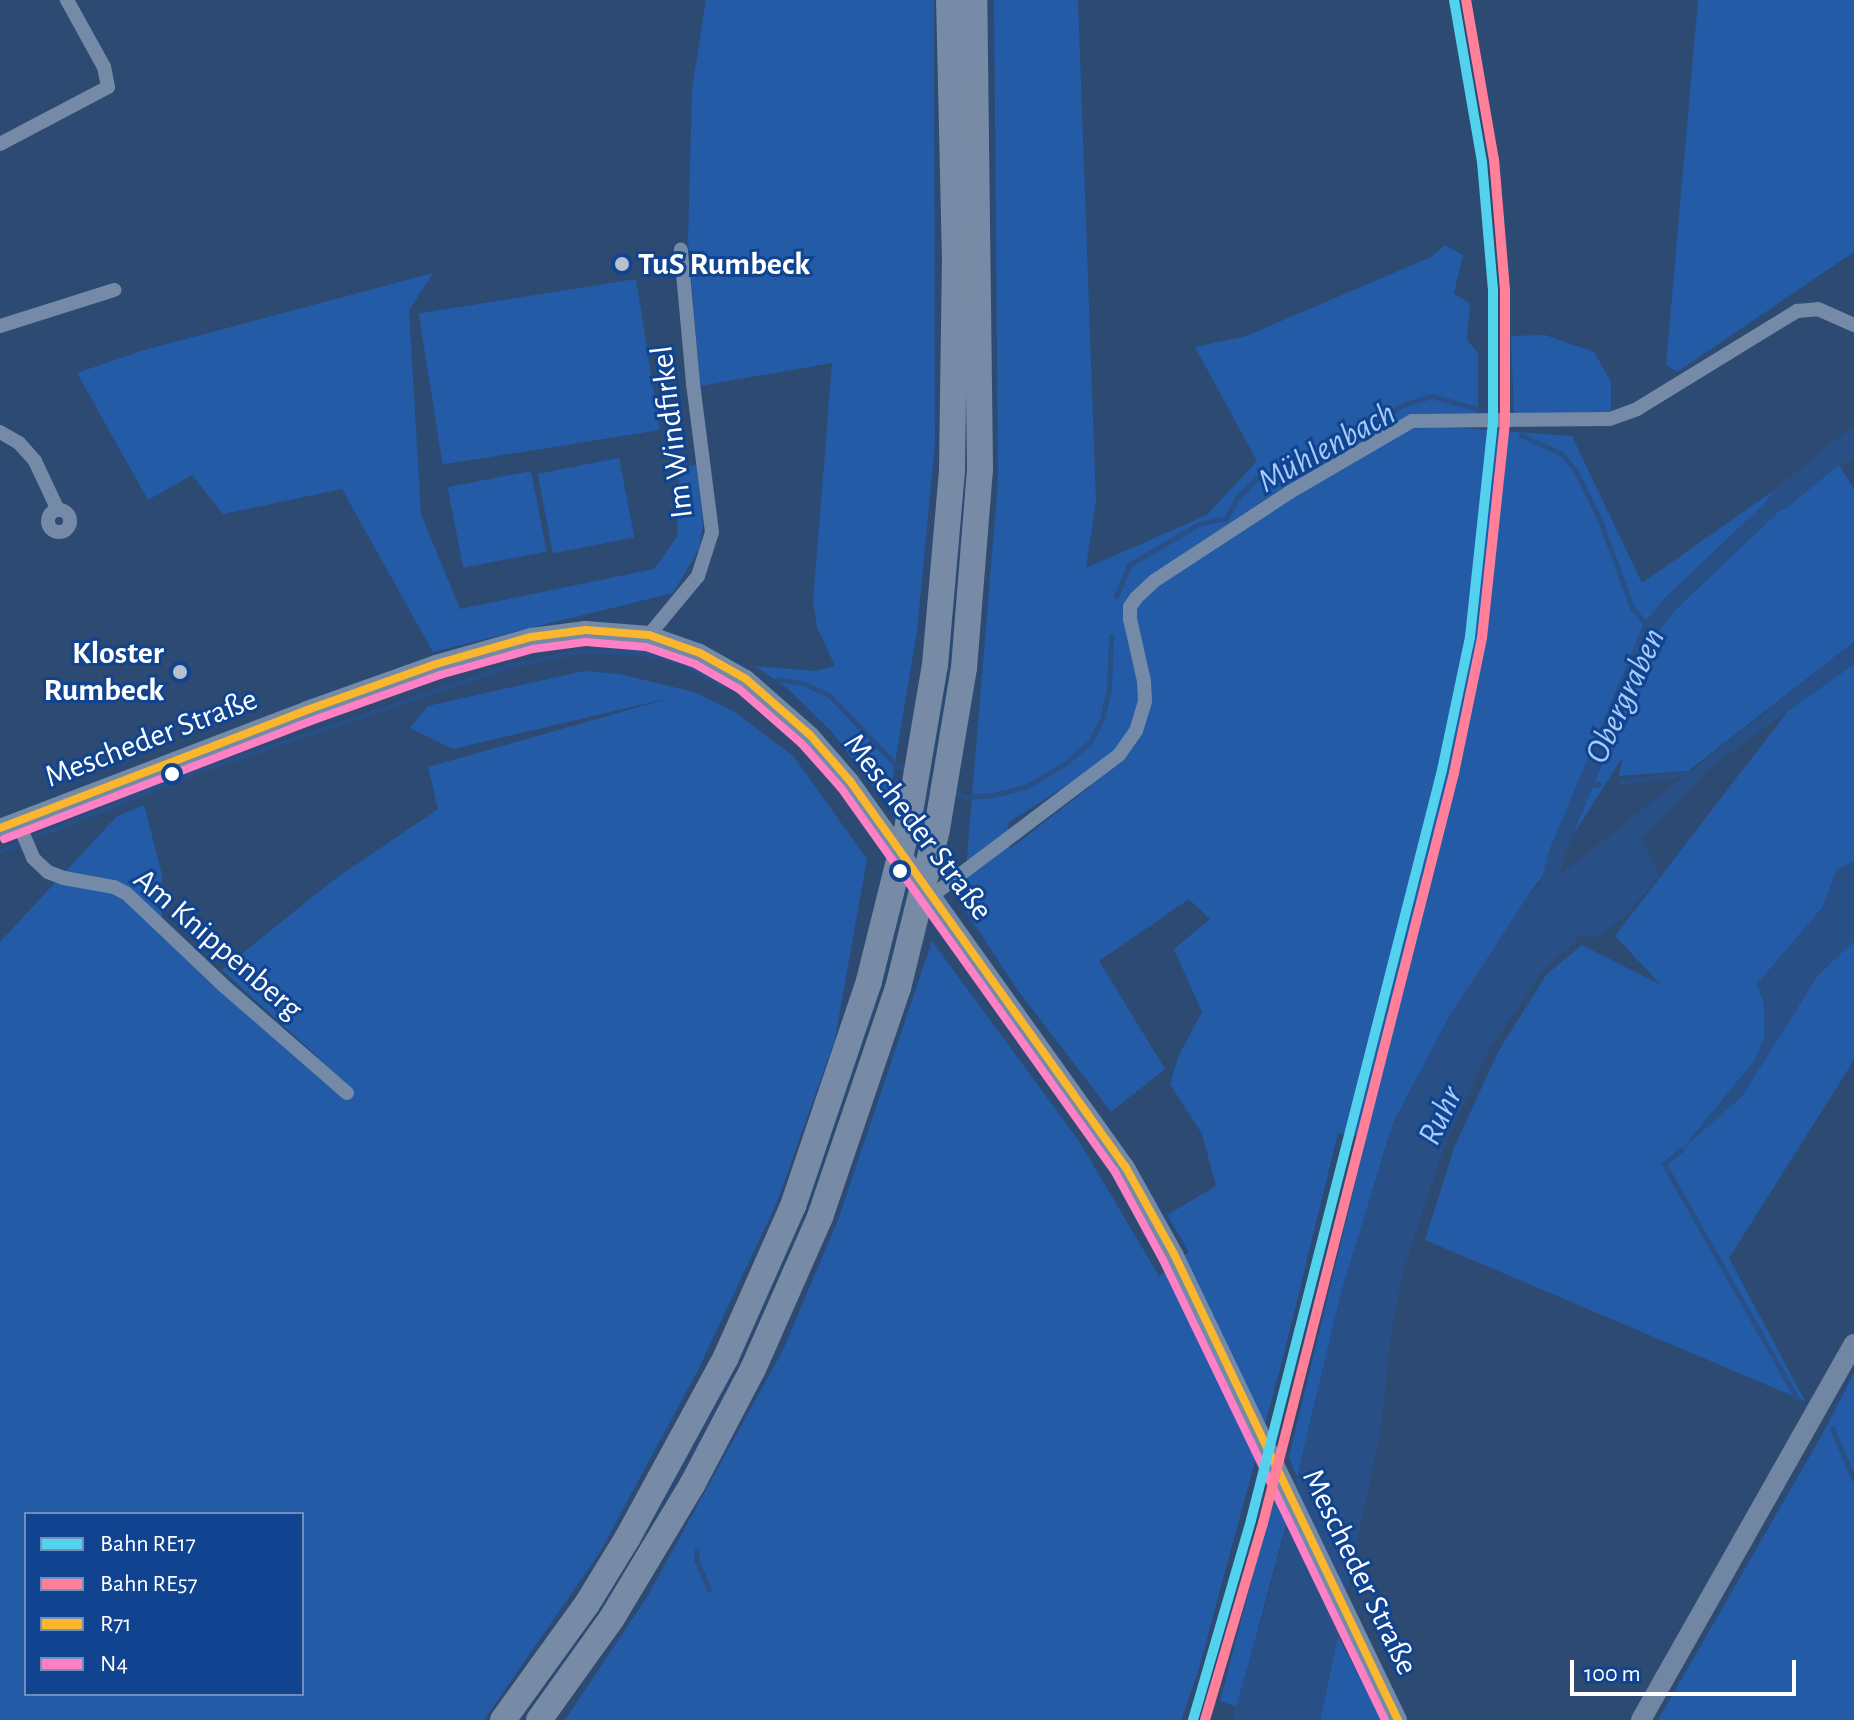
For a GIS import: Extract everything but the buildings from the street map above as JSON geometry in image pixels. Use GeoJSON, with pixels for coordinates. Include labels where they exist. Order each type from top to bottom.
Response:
{"type":"FeatureCollection","features":[{"type":"Feature","properties":{"kind":"highway"},"geometry":{"type":"LineString","coordinates":[[503,1720],[603,1577],[668,1468],[726,1357],[793,1206],[869,981],[908,824],[935,665],[952,470],[955,261],[949,0]]}},
{"type":"Feature","properties":{"kind":"highway"},"geometry":{"type":"LineString","coordinates":[[539,1720],[612,1618],[692,1485],[753,1369],[820,1217],[898,988],[937,829],[964,668],[980,468],[974,0]]}},
{"type":"Feature","properties":{"kind":"main road"},"geometry":{"type":"LineString","coordinates":[[1641,1720],[1854,1344]]}},
{"type":"Feature","properties":{"kind":"street"},"geometry":{"type":"LineString","coordinates":[[0,144],[108,87],[104,67],[67,0]]}},
{"type":"Feature","properties":{"kind":"street","name":"Im Windfirkel"},"geometry":{"type":"LineString","coordinates":[[649,635],[698,576],[712,532],[693,383],[681,250]]}},
{"type":"Feature","properties":{"kind":"street"},"geometry":{"type":"LineString","coordinates":[[0,326],[114,290]]}},
{"type":"Feature","properties":{"kind":"street"},"geometry":{"type":"LineString","coordinates":[[933,895],[1119,755],[1136,731],[1145,701],[1130,607],[1154,581],[1290,492],[1412,421],[1610,419],[1637,409],[1797,311],[1818,309],[1854,325]]}},
{"type":"Feature","properties":{"kind":"street"},"geometry":{"type":"LineString","coordinates":[[0,432],[19,443],[35,461],[58,510]]}},
{"type":"Feature","properties":{"kind":"street","name":"Mescheder Straße"},"geometry":{"type":"LineString","coordinates":[[13,828],[436,664],[531,637],[586,630],[649,635],[719,663],[789,715],[850,781],[1125,1166],[1174,1254],[1398,1720]]}},
{"type":"Feature","properties":{"kind":"street","name":"Am Knippenberg"},"geometry":{"type":"LineString","coordinates":[[13,828],[30,851],[56,876],[114,887],[126,893],[224,986],[347,1093]]}},
{"type":"Feature","properties":{"kind":"shaded area"},"geometry":{"type":"Polygon","coordinates":[[[706,0],[934,0],[935,443],[917,631],[888,806],[832,732],[787,688],[755,666],[815,671],[835,666],[817,627],[813,602],[832,363],[700,386],[688,241],[692,89],[706,0]]]}},
{"type":"Feature","properties":{"kind":"shaded area"},"geometry":{"type":"Polygon","coordinates":[[[994,0],[1078,0],[1096,500],[1086,568],[1207,515],[1257,461],[1195,347],[1246,336],[1431,257],[1445,245],[1463,255],[1454,293],[1470,304],[1467,340],[1478,353],[1478,413],[1411,414],[1275,493],[1160,570],[1411,428],[1434,426],[1572,436],[1642,583],[1773,491],[1756,520],[1786,508],[1839,465],[1854,489],[1854,642],[1688,771],[1619,776],[1622,758],[1575,832],[1530,893],[1449,1017],[1393,1123],[1341,1293],[1297,1477],[1289,1457],[1366,1138],[1338,1133],[1284,1354],[1198,1672],[1181,1720],[565,1720],[647,1597],[783,1350],[838,1220],[932,941],[1079,1141],[1159,1276],[1189,1252],[1167,1215],[1216,1186],[1202,1134],[1170,1084],[1179,1055],[1202,1012],[1174,949],[1210,919],[1189,899],[1099,961],[1165,1069],[1111,1112],[1017,989],[963,907],[998,480],[994,0]],[[1089,771],[1008,823],[1010,849],[1091,786],[1089,771]]]}},
{"type":"Feature","properties":{"kind":"shaded area"},"geometry":{"type":"Polygon","coordinates":[[[1698,0],[1854,0],[1854,252],[1677,372],[1666,365],[1698,0]]]}},
{"type":"Feature","properties":{"kind":"shaded area"},"geometry":{"type":"Polygon","coordinates":[[[433,273],[409,310],[421,514],[460,609],[654,569],[677,537],[679,467],[697,465],[703,526],[699,549],[673,593],[433,652],[342,489],[223,514],[192,475],[148,500],[77,373],[141,351],[433,273]]]}},
{"type":"Feature","properties":{"kind":"shaded area"},"geometry":{"type":"Polygon","coordinates":[[[636,279],[660,430],[443,465],[419,313],[636,279]]]}},
{"type":"Feature","properties":{"kind":"shaded area"},"geometry":{"type":"Polygon","coordinates":[[[1545,335],[1594,352],[1611,382],[1611,414],[1514,416],[1511,336],[1545,335]]]}},
{"type":"Feature","properties":{"kind":"shaded area"},"geometry":{"type":"Polygon","coordinates":[[[619,458],[634,538],[553,553],[538,474],[619,458]]]}},
{"type":"Feature","properties":{"kind":"shaded area"},"geometry":{"type":"Polygon","coordinates":[[[531,471],[547,551],[463,568],[448,487],[531,471]]]}},
{"type":"Feature","properties":{"kind":"shaded area"},"geometry":{"type":"Polygon","coordinates":[[[1854,664],[1854,862],[1837,869],[1823,907],[1757,984],[1764,1004],[1765,1036],[1755,1060],[1686,1145],[1742,1096],[1818,975],[1854,941],[1854,1060],[1729,1258],[1805,1401],[1425,1240],[1454,1148],[1498,1052],[1546,975],[1582,945],[1661,985],[1615,936],[1788,711],[1854,664]]]}},
{"type":"Feature","properties":{"kind":"shaded area"},"geometry":{"type":"Polygon","coordinates":[[[584,671],[619,674],[694,692],[735,712],[794,757],[867,859],[835,1039],[777,1202],[699,1368],[600,1552],[484,1720],[0,1720],[0,942],[117,816],[144,805],[162,875],[162,932],[313,1065],[318,1057],[222,970],[332,881],[438,809],[428,767],[674,697],[453,749],[410,728],[428,706],[584,671]]]}},
{"type":"Feature","properties":{"kind":"shaded area"},"geometry":{"type":"Polygon","coordinates":[[[1854,1373],[1854,1720],[1658,1720],[1823,1433],[1854,1373]]]}},
{"type":"Feature","properties":{"kind":"shaded area"},"geometry":{"type":"Polygon","coordinates":[[[1275,1492],[1288,1517],[1237,1707],[1220,1701],[1275,1492]]]}},
{"type":"Feature","properties":{"kind":"shaded area"},"geometry":{"type":"Polygon","coordinates":[[[1338,1636],[1382,1720],[1320,1720],[1338,1636]]]}},
{"type":"Feature","properties":{"kind":"water"},"geometry":{"type":"Polygon","coordinates":[[[1854,425],[1854,459],[1839,465],[1786,508],[1755,521],[1773,491],[1854,425]]]}},
{"type":"Feature","properties":{"kind":"water","name":"Ruhr"},"geometry":{"type":"Polygon","coordinates":[[[1854,642],[1854,664],[1709,768],[1643,838],[1659,876],[1625,916],[1600,936],[1582,935],[1543,971],[1491,1047],[1446,1142],[1403,1272],[1391,1335],[1381,1430],[1320,1720],[1232,1720],[1273,1579],[1341,1293],[1393,1123],[1449,1017],[1530,893],[1557,871],[1560,874],[1575,863],[1854,642]]]}},
{"type":"Feature","properties":{"kind":"water"},"geometry":{"type":"Polygon","coordinates":[[[1854,862],[1854,941],[1818,975],[1742,1096],[1681,1150],[1755,1060],[1765,1036],[1764,1004],[1757,984],[1823,907],[1837,869],[1854,862]]]}},
{"type":"Feature","properties":{"kind":"waterway","name":"Mühlenbach"},"geometry":{"type":"LineString","coordinates":[[1116,596],[1129,565],[1199,524],[1226,518],[1237,498],[1257,478],[1283,474],[1405,404],[1432,396],[1484,411]]}},
{"type":"Feature","properties":{"kind":"waterway","name":"Mühlenbach"},"geometry":{"type":"LineString","coordinates":[[1521,435],[1562,454],[1576,471],[1600,520],[1632,608],[1650,629]]}},
{"type":"Feature","properties":{"kind":"waterway","name":"Obergraben"},"geometry":{"type":"LineString","coordinates":[[1546,895],[1556,855],[1650,629],[1670,604],[1770,509]]}},
{"type":"Feature","properties":{"kind":"waterway","name":"Mühlenbach"},"geometry":{"type":"LineString","coordinates":[[953,792],[965,797],[993,795],[1026,787],[1066,763],[1090,742],[1102,719],[1109,689],[1111,636]]}},
{"type":"Feature","properties":{"kind":"waterway","name":"Mühlenbach"},"geometry":{"type":"LineString","coordinates":[[0,851],[190,774],[507,666],[580,651],[640,652],[680,662],[728,687]]}},
{"type":"Feature","properties":{"kind":"waterway","name":"Mühlenbach"},"geometry":{"type":"LineString","coordinates":[[777,679],[802,683],[829,695],[895,764],[908,771]]}},
{"type":"Feature","properties":{"kind":"waterway"},"geometry":{"type":"LineString","coordinates":[[1622,782],[1689,773]]}},
{"type":"Feature","properties":{"kind":"waterway"},"geometry":{"type":"LineString","coordinates":[[1585,785],[1599,784]]}},
{"type":"Feature","properties":{"kind":"waterway"},"geometry":{"type":"LineString","coordinates":[[1681,1150],[1664,1164],[1797,1398]]}},
{"type":"Feature","properties":{"kind":"waterway"},"geometry":{"type":"LineString","coordinates":[[1832,1428],[1854,1480]]}},
{"type":"Feature","properties":{"kind":"waterway"},"geometry":{"type":"LineString","coordinates":[[697,1550],[696,1559],[709,1589]]}},
{"type":"Feature","properties":{"kind":"rail line","name":"RE17"},"geometry":{"type":"LineString","coordinates":[[1193,1720],[1251,1520],[1442,770],[1470,637],[1493,422],[1493,290],[1482,162],[1454,0]]}},
{"type":"Feature","properties":{"kind":"rail line","name":"RE57"},"geometry":{"type":"LineString","coordinates":[[1205,1720],[1263,1523],[1454,773],[1482,638],[1505,423],[1505,290],[1494,160],[1466,0]]}},
{"type":"Feature","properties":{"kind":"transit line","name":"R71"},"geometry":{"type":"LineString","coordinates":[[0,828],[307,710],[436,664],[531,637],[586,630],[649,635],[700,653],[746,679],[810,735],[850,781],[1125,1166],[1174,1254],[1398,1720]]}},
{"type":"Feature","properties":{"kind":"transit line","name":"N4"},"geometry":{"type":"LineString","coordinates":[[4,839],[311,721],[440,675],[533,649],[586,642],[646,647],[695,664],[739,689],[801,743],[841,788],[1115,1172],[1163,1260],[1385,1720]]}},
{"type":"Feature","properties":{"kind":"place","name":"TuS Rumbeck"},"geometry":{"type":"Point","coordinates":[622,264]}},
{"type":"Feature","properties":{"kind":"place","name":"Kloster Rumbeck"},"geometry":{"type":"Point","coordinates":[180,672]}}]}
